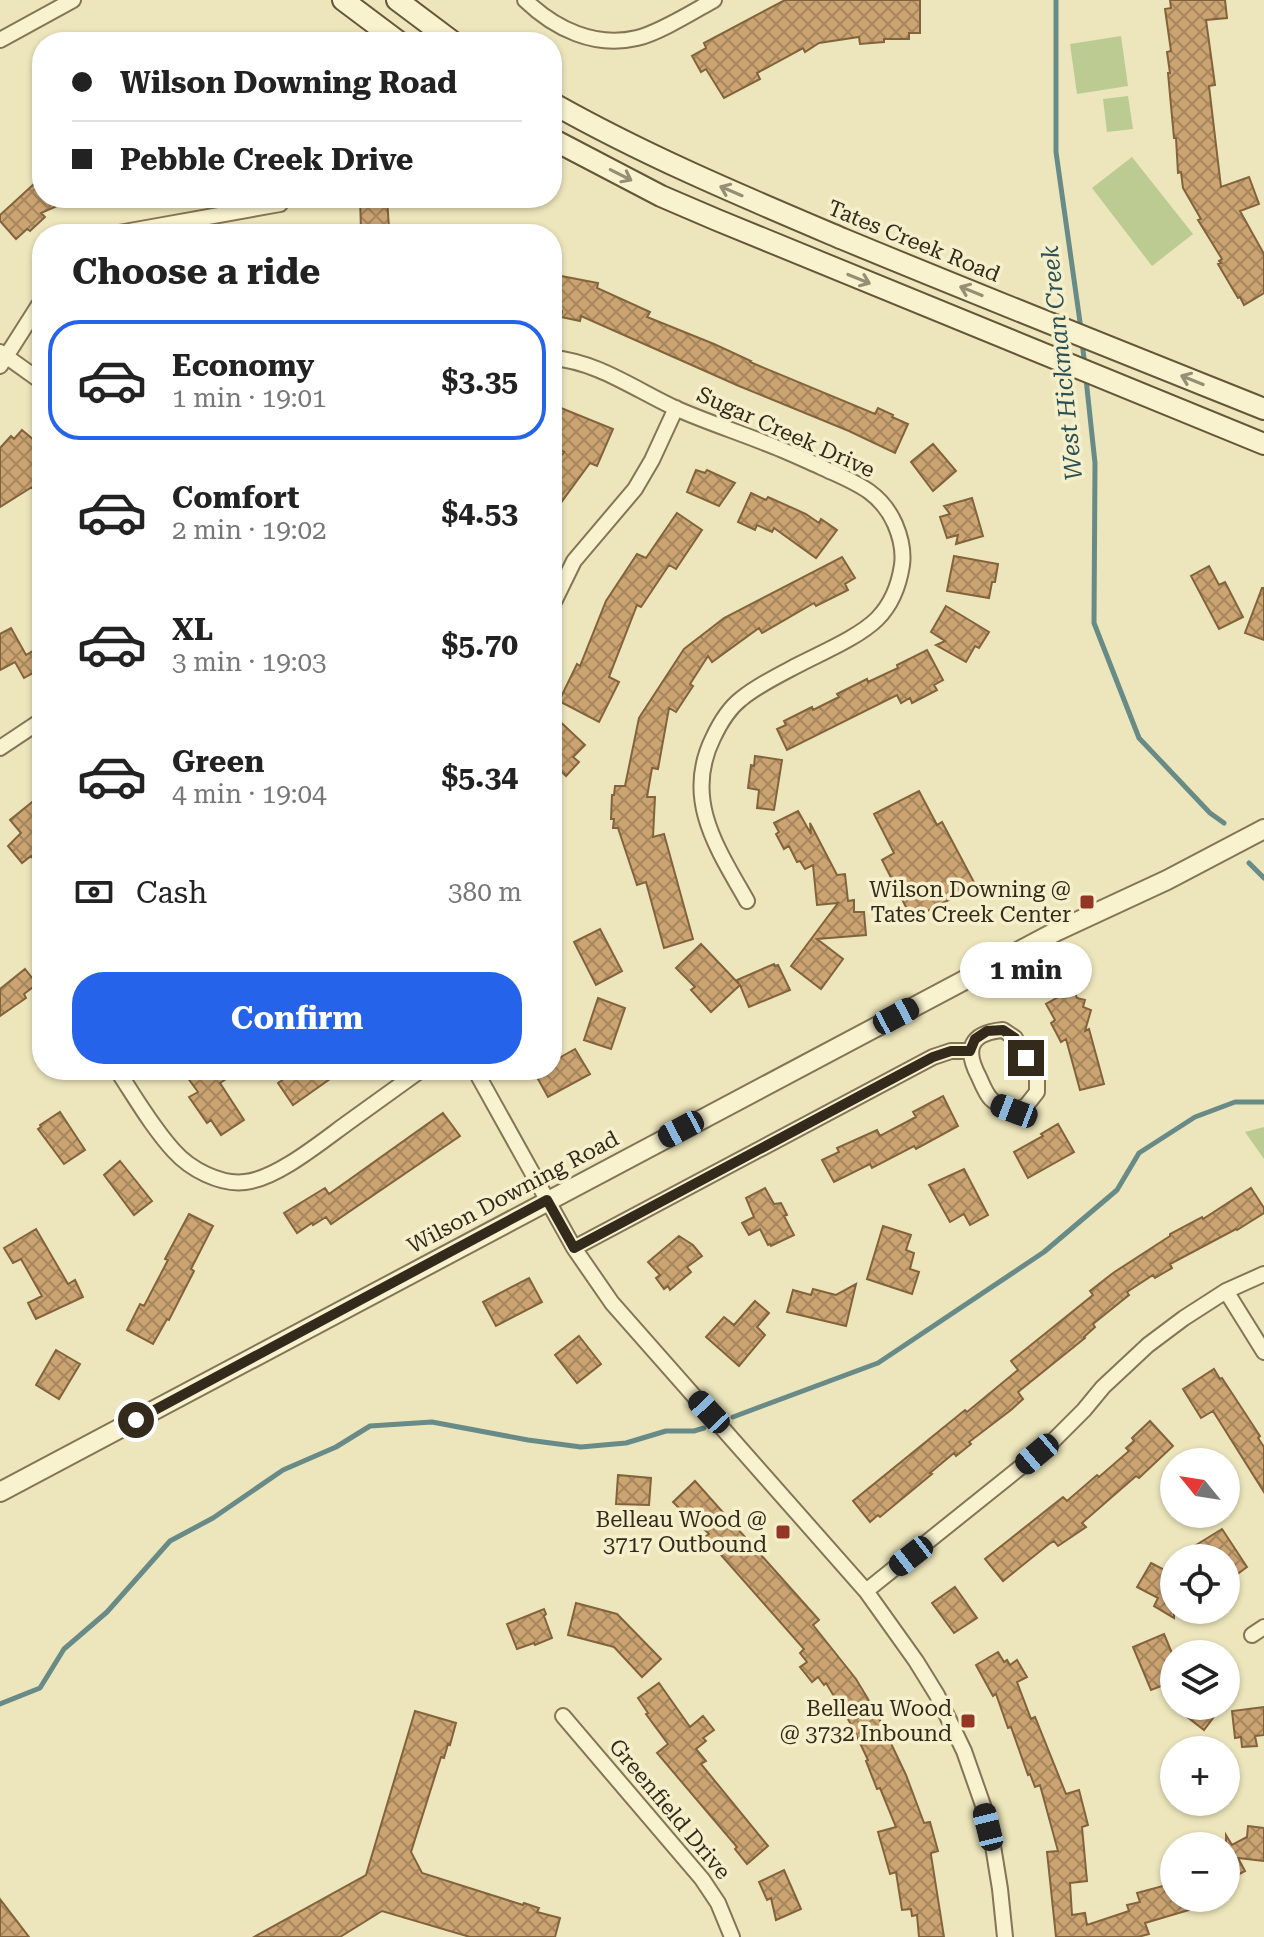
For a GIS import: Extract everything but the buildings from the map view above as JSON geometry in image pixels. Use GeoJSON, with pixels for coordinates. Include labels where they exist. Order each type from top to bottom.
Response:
{"type":"FeatureCollection","features":[{"type":"Feature","properties":{"kind":"main road"},"geometry":{"type":"LineString","coordinates":[[343,0],[386,32]]}},
{"type":"Feature","properties":{"kind":"main road"},"geometry":{"type":"LineString","coordinates":[[397,0],[440,32]]}},
{"type":"Feature","properties":{"kind":"main road","name":"Tates Creek Road"},"geometry":{"type":"LineString","coordinates":[[562,109],[599,130],[723,188],[1264,409]]}},
{"type":"Feature","properties":{"kind":"main road"},"geometry":{"type":"LineString","coordinates":[[562,144],[648,189],[717,220],[1264,444]]}},
{"type":"Feature","properties":{"kind":"street"},"geometry":{"type":"LineString","coordinates":[[0,40],[73,0]]}},
{"type":"Feature","properties":{"kind":"street"},"geometry":{"type":"LineString","coordinates":[[525,0],[560,27],[585,38],[610,42],[639,38],[714,0]]}},
{"type":"Feature","properties":{"kind":"street"},"geometry":{"type":"LineString","coordinates":[[169,224],[258,208]]}},
{"type":"Feature","properties":{"kind":"street"},"geometry":{"type":"LineString","coordinates":[[32,314],[2,358],[32,376]]}},
{"type":"Feature","properties":{"kind":"street","name":"Sugar Creek Drive"},"geometry":{"type":"LineString","coordinates":[[562,360],[601,372],[676,408],[777,447],[862,485],[879,498],[899,532],[904,551],[900,576],[892,598],[876,620],[739,700],[722,719],[710,745],[702,772],[701,800],[708,829],[747,901]]}},
{"type":"Feature","properties":{"kind":"street"},"geometry":{"type":"LineString","coordinates":[[562,586],[574,561],[635,489],[676,408]]}},
{"type":"Feature","properties":{"kind":"street"},"geometry":{"type":"LineString","coordinates":[[0,748],[32,727]]}},
{"type":"Feature","properties":{"kind":"street","name":"Wilson Downing Road"},"geometry":{"type":"LineString","coordinates":[[0,1492],[1057,931],[1167,880],[1264,829]]}},
{"type":"Feature","properties":{"kind":"street"},"geometry":{"type":"LineString","coordinates":[[1003,1030],[1015,1038],[1037,1078],[1037,1092],[1026,1106],[1014,1111],[999,1105],[989,1098],[971,1061],[970,1051],[975,1039],[987,1031],[1003,1030]]}},
{"type":"Feature","properties":{"kind":"street"},"geometry":{"type":"LineString","coordinates":[[574,1248],[933,1057],[951,1051],[970,1051]]}},
{"type":"Feature","properties":{"kind":"street"},"geometry":{"type":"LineString","coordinates":[[124,1080],[174,1152],[209,1176],[236,1183],[275,1172],[407,1080]]}},
{"type":"Feature","properties":{"kind":"street"},"geometry":{"type":"LineString","coordinates":[[481,1080],[574,1248],[612,1303],[866,1591],[937,1695],[964,1751],[984,1808],[993,1846],[1005,1937]]}},
{"type":"Feature","properties":{"kind":"street"},"geometry":{"type":"LineString","coordinates":[[866,1591],[1052,1442],[1103,1387],[1148,1345],[1226,1291],[1264,1274]]}},
{"type":"Feature","properties":{"kind":"street"},"geometry":{"type":"LineString","coordinates":[[1226,1291],[1264,1352]]}},
{"type":"Feature","properties":{"kind":"street","name":"Greenfield Drive"},"geometry":{"type":"LineString","coordinates":[[563,1716],[702,1879],[718,1903],[732,1937]]}},
{"type":"Feature","properties":{"kind":"green space"},"geometry":{"type":"Polygon","coordinates":[[[1121,36],[1128,86],[1077,94],[1070,44],[1121,36]]]}},
{"type":"Feature","properties":{"kind":"green space"},"geometry":{"type":"Polygon","coordinates":[[[1128,96],[1133,129],[1107,132],[1103,99],[1128,96]]]}},
{"type":"Feature","properties":{"kind":"green space"},"geometry":{"type":"Polygon","coordinates":[[[1132,157],[1193,234],[1152,266],[1092,188],[1132,157]]]}},
{"type":"Feature","properties":{"kind":"green space"},"geometry":{"type":"Polygon","coordinates":[[[1264,1127],[1264,1159],[1245,1132],[1264,1127]]]}},
{"type":"Feature","properties":{"kind":"waterway","name":"West Hickman Creek"},"geometry":{"type":"LineString","coordinates":[[1056,0],[1056,152],[1081,329]]}},
{"type":"Feature","properties":{"kind":"waterway","name":"West Hickman Creek"},"geometry":{"type":"LineString","coordinates":[[1082,343],[1085,365]]}},
{"type":"Feature","properties":{"kind":"waterway","name":"West Hickman Creek"},"geometry":{"type":"LineString","coordinates":[[1086,379],[1095,463],[1094,623],[1139,738],[1210,813],[1224,823]]}},
{"type":"Feature","properties":{"kind":"waterway","name":"West Hickman Creek"},"geometry":{"type":"LineString","coordinates":[[1249,863],[1264,878]]}},
{"type":"Feature","properties":{"kind":"waterway"},"geometry":{"type":"LineString","coordinates":[[733,1417],[878,1363],[1044,1252],[1117,1190],[1139,1153],[1195,1117],[1235,1102],[1264,1102]]}},
{"type":"Feature","properties":{"kind":"waterway"},"geometry":{"type":"LineString","coordinates":[[0,1704],[40,1688],[64,1649],[107,1612],[170,1541],[213,1518],[283,1470],[336,1447],[370,1426],[432,1422],[581,1447],[626,1443],[666,1431],[704,1428]]}},
{"type":"Feature","properties":{"kind":"place","name":"Wilson Downing @ Tates Creek Center"},"geometry":{"type":"Point","coordinates":[1087,902]}},
{"type":"Feature","properties":{"kind":"place","name":"Belleau Wood @ 3717 Outbound"},"geometry":{"type":"Point","coordinates":[783,1532]}},
{"type":"Feature","properties":{"kind":"place","name":"Belleau Wood @ 3732 Inbound"},"geometry":{"type":"Point","coordinates":[968,1721]}},
{"type":"Feature","properties":{"kind":"route"},"geometry":{"type":"LineString","coordinates":[[136,1420],[547,1200],[574,1248],[933,1057],[951,1051],[970,1051],[975,1039],[987,1031],[1003,1030],[1015,1038],[1026,1058]]}}]}
